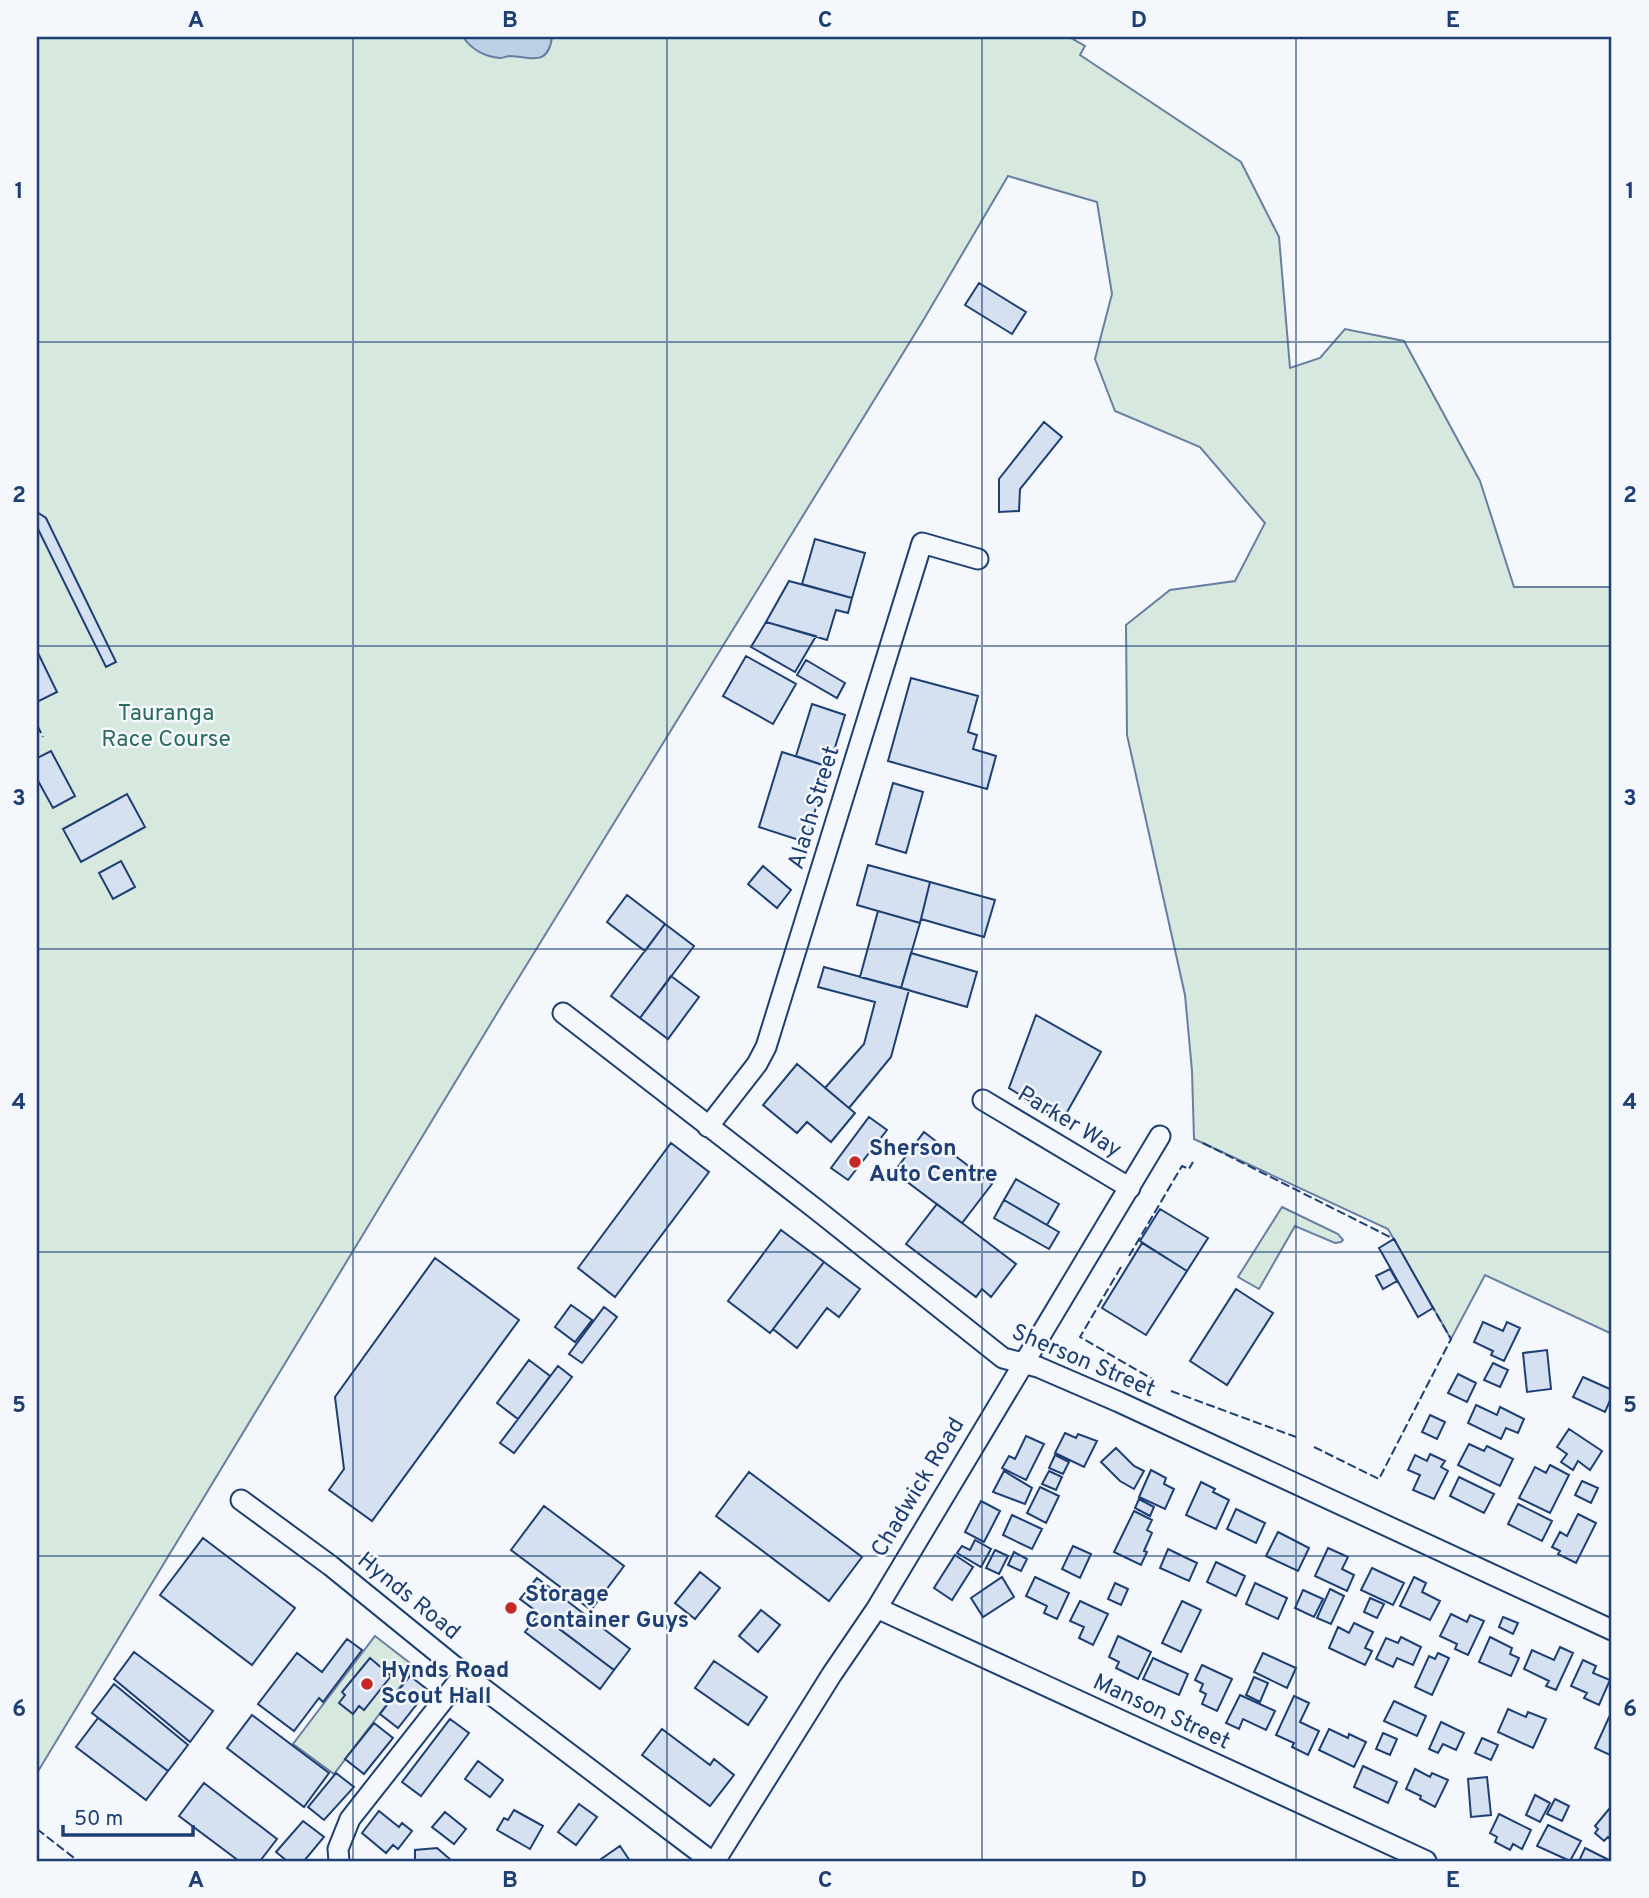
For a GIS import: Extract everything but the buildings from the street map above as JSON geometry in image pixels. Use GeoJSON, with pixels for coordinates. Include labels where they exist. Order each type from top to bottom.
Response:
{"type":"FeatureCollection","features":[{"type":"Feature","properties":{"kind":"street","name":"Alach Street"},"geometry":{"type":"LineString","coordinates":[[708,1127],[757,1064],[766,1047],[922,543],[978,559]]}},
{"type":"Feature","properties":{"kind":"street","name":"Sherson Street"},"geometry":{"type":"LineString","coordinates":[[562,1013],[1003,1358],[1038,1367],[1119,1402],[1612,1630]]}},
{"type":"Feature","properties":{"kind":"street","name":"Parker Way"},"geometry":{"type":"LineString","coordinates":[[983,1100],[1130,1188]]}},
{"type":"Feature","properties":{"kind":"street","name":"Chadwick Road"},"geometry":{"type":"LineString","coordinates":[[713,1861],[877,1608],[1160,1136]]}},
{"type":"Feature","properties":{"kind":"street","name":"Hynds Road"},"geometry":{"type":"LineString","coordinates":[[241,1500],[331,1566],[464,1674],[713,1861]]}},
{"type":"Feature","properties":{"kind":"street","name":"Manson Street"},"geometry":{"type":"LineString","coordinates":[[877,1608],[1426,1861]]}},
{"type":"Feature","properties":{"kind":"street"},"geometry":{"type":"LineString","coordinates":[[339,1861],[338,1849],[350,1819],[464,1674]]}},
{"type":"Feature","properties":{"kind":"green space","name":"Tauranga Race Course"},"geometry":{"type":"Polygon","coordinates":[[[37,37],[1069,37],[1085,46],[1080,55],[1241,162],[1279,237],[1290,368],[1320,358],[1345,329],[1404,341],[1480,481],[1514,587],[1612,587],[1612,1334],[1485,1275],[1451,1339],[1388,1229],[1194,1139],[1192,1071],[1185,995],[1127,735],[1126,625],[1170,590],[1235,581],[1265,523],[1200,447],[1115,411],[1095,359],[1112,294],[1097,202],[1008,176],[924,319],[505,1000],[37,1773],[37,37]]]}},
{"type":"Feature","properties":{"kind":"green space"},"geometry":{"type":"Polygon","coordinates":[[[1282,1207],[1338,1234],[1343,1240],[1335,1243],[1295,1226],[1259,1289],[1238,1277],[1282,1207]]]}},
{"type":"Feature","properties":{"kind":"green space"},"geometry":{"type":"Polygon","coordinates":[[[375,1636],[415,1667],[334,1774],[293,1744],[375,1636]]]}},
{"type":"Feature","properties":{"kind":"water"},"geometry":{"type":"Polygon","coordinates":[[[463,37],[552,37],[547,53],[543,56],[500,58],[474,49],[463,37]]]}},
{"type":"Feature","properties":{"kind":"fence"},"geometry":{"type":"LineString","coordinates":[[37,725],[43,737]]}},
{"type":"Feature","properties":{"kind":"fence"},"geometry":{"type":"LineString","coordinates":[[1203,1143],[1396,1242]]}},
{"type":"Feature","properties":{"kind":"fence"},"geometry":{"type":"LineString","coordinates":[[1129,1256],[1182,1166],[1189,1169],[1193,1162]]}},
{"type":"Feature","properties":{"kind":"fence"},"geometry":{"type":"LineString","coordinates":[[1121,1267],[1080,1337],[1154,1380]]}},
{"type":"Feature","properties":{"kind":"fence"},"geometry":{"type":"LineString","coordinates":[[1314,1447],[1379,1479],[1451,1339],[1432,1306]]}},
{"type":"Feature","properties":{"kind":"fence"},"geometry":{"type":"LineString","coordinates":[[1171,1391],[1296,1437]]}},
{"type":"Feature","properties":{"kind":"fence"},"geometry":{"type":"LineString","coordinates":[[37,1829],[78,1861]]}},
{"type":"Feature","properties":{"kind":"place","name":"Sherson Auto Centre"},"geometry":{"type":"Point","coordinates":[855,1162]}},
{"type":"Feature","properties":{"kind":"place","name":"Storage Container Guys"},"geometry":{"type":"Point","coordinates":[511,1608]}},
{"type":"Feature","properties":{"kind":"place","name":"Hynds Road Scout Hall"},"geometry":{"type":"Point","coordinates":[367,1684]}}]}
